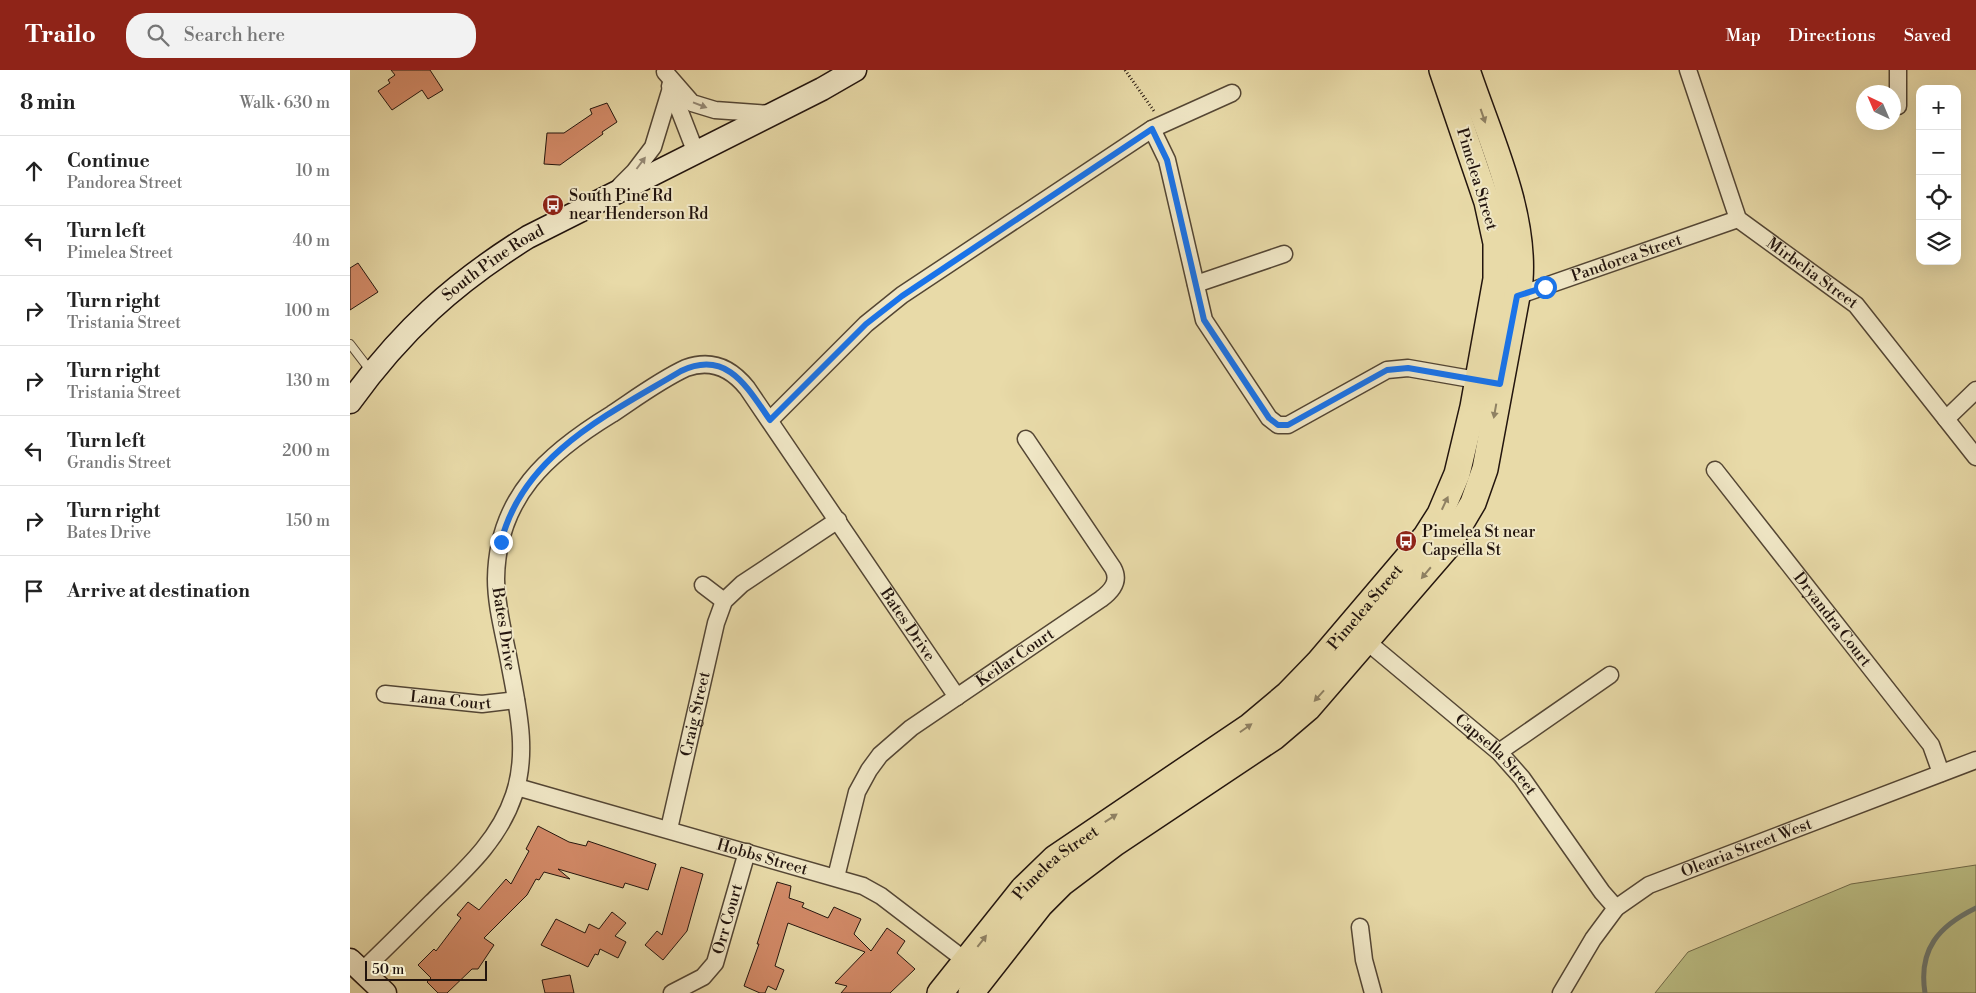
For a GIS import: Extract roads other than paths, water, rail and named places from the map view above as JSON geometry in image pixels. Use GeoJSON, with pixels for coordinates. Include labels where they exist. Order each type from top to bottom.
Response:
{"type":"FeatureCollection","features":[{"type":"Feature","properties":{"kind":"main road","name":"Pimelea Street"},"geometry":{"type":"LineString","coordinates":[[940,993],[974,976],[1062,883],[1115,843],[1274,737],[1308,708],[1358,634],[1447,547],[1473,503],[1485,469],[1496,279],[1496,242],[1487,202],[1442,70]]}},
{"type":"Feature","properties":{"kind":"main road","name":"Pimelea Street"},"geometry":{"type":"LineString","coordinates":[[1467,70],[1518,225],[1521,256],[1517,296],[1489,382]]}},
{"type":"Feature","properties":{"kind":"street","name":"South Pine Road"},"geometry":{"type":"LineString","coordinates":[[350,402],[372,371],[414,324],[456,286],[490,261],[528,237],[774,114],[855,70]]}},
{"type":"Feature","properties":{"kind":"street"},"geometry":{"type":"LineString","coordinates":[[1688,70],[1738,219]]}},
{"type":"Feature","properties":{"kind":"street"},"geometry":{"type":"LineString","coordinates":[[1898,70],[1898,85]]}},
{"type":"Feature","properties":{"kind":"street"},"geometry":{"type":"LineString","coordinates":[[665,71],[692,102],[715,110],[774,114]]}},
{"type":"Feature","properties":{"kind":"street"},"geometry":{"type":"LineString","coordinates":[[665,71],[696,153]]}},
{"type":"Feature","properties":{"kind":"street"},"geometry":{"type":"LineString","coordinates":[[608,198],[634,172],[653,147],[671,88]]}},
{"type":"Feature","properties":{"kind":"street"},"geometry":{"type":"LineString","coordinates":[[770,420],[866,324],[902,296],[1152,129],[1232,93]]}},
{"type":"Feature","properties":{"kind":"street"},"geometry":{"type":"LineString","coordinates":[[1152,129],[1167,160],[1204,320],[1269,418],[1278,425],[1288,425],[1387,370],[1408,368],[1489,382]]}},
{"type":"Feature","properties":{"kind":"street","name":"Pandorea Street"},"geometry":{"type":"LineString","coordinates":[[1517,296],[1738,219]]}},
{"type":"Feature","properties":{"kind":"street","name":"Mirbelia Street"},"geometry":{"type":"LineString","coordinates":[[1738,219],[1856,305],[1976,457]]}},
{"type":"Feature","properties":{"kind":"street"},"geometry":{"type":"LineString","coordinates":[[1196,284],[1284,254]]}},
{"type":"Feature","properties":{"kind":"street","name":"Bates Drive"},"geometry":{"type":"LineString","coordinates":[[356,965],[490,843],[509,809],[517,786],[522,749],[516,700],[497,595],[498,560],[503,534],[510,514],[524,488],[545,462],[580,433],[692,366],[713,365],[731,372],[747,388],[958,697]]}},
{"type":"Feature","properties":{"kind":"street"},"geometry":{"type":"LineString","coordinates":[[1946,420],[1976,390]]}},
{"type":"Feature","properties":{"kind":"street","name":"Keilar Court"},"geometry":{"type":"LineString","coordinates":[[836,877],[854,801],[869,770],[886,749],[902,735],[1101,599],[1110,592],[1116,581],[1113,568],[1026,439]]}},
{"type":"Feature","properties":{"kind":"street","name":"Dryandra Court"},"geometry":{"type":"LineString","coordinates":[[1715,470],[1931,745],[1942,773]]}},
{"type":"Feature","properties":{"kind":"street","name":"Craig Street"},"geometry":{"type":"LineString","coordinates":[[669,829],[716,623],[724,601],[742,584],[838,520]]}},
{"type":"Feature","properties":{"kind":"street"},"geometry":{"type":"LineString","coordinates":[[703,585],[724,601]]}},
{"type":"Feature","properties":{"kind":"street","name":"Capsella Street"},"geometry":{"type":"LineString","coordinates":[[1358,634],[1498,752],[1522,778],[1602,892],[1616,908]]}},
{"type":"Feature","properties":{"kind":"street"},"geometry":{"type":"LineString","coordinates":[[1498,752],[1610,675]]}},
{"type":"Feature","properties":{"kind":"street","name":"Lana Court"},"geometry":{"type":"LineString","coordinates":[[385,694],[482,704],[516,700]]}},
{"type":"Feature","properties":{"kind":"street","name":"Olearia Street West"},"geometry":{"type":"LineString","coordinates":[[1561,993],[1593,939],[1616,908],[1649,885],[1976,760]]}},
{"type":"Feature","properties":{"kind":"street","name":"Hobbs Street"},"geometry":{"type":"LineString","coordinates":[[517,786],[836,877],[874,892],[974,976]]}},
{"type":"Feature","properties":{"kind":"street","name":"Orr Court"},"geometry":{"type":"LineString","coordinates":[[672,993],[703,977],[714,963],[746,852]]}},
{"type":"Feature","properties":{"kind":"street"},"geometry":{"type":"LineString","coordinates":[[1360,928],[1364,960],[1373,993]]}},
{"type":"Feature","properties":{"kind":"street"},"geometry":{"type":"LineString","coordinates":[[356,965],[385,993]]}},
{"type":"Feature","properties":{"kind":"lane"},"geometry":{"type":"LineString","coordinates":[[350,344],[372,371]]}},
{"type":"Feature","properties":{"kind":"waterway"},"geometry":{"type":"LineString","coordinates":[[1925,993],[1925,964],[1928,952],[1934,941],[1951,923],[1976,908]]}},
{"type":"Feature","properties":{"kind":"place","name":"South Pine Rd near Henderson Rd"},"geometry":{"type":"Point","coordinates":[553,205]}},
{"type":"Feature","properties":{"kind":"place","name":"Pimelea St near Capsella St"},"geometry":{"type":"Point","coordinates":[1406,541]}}]}
